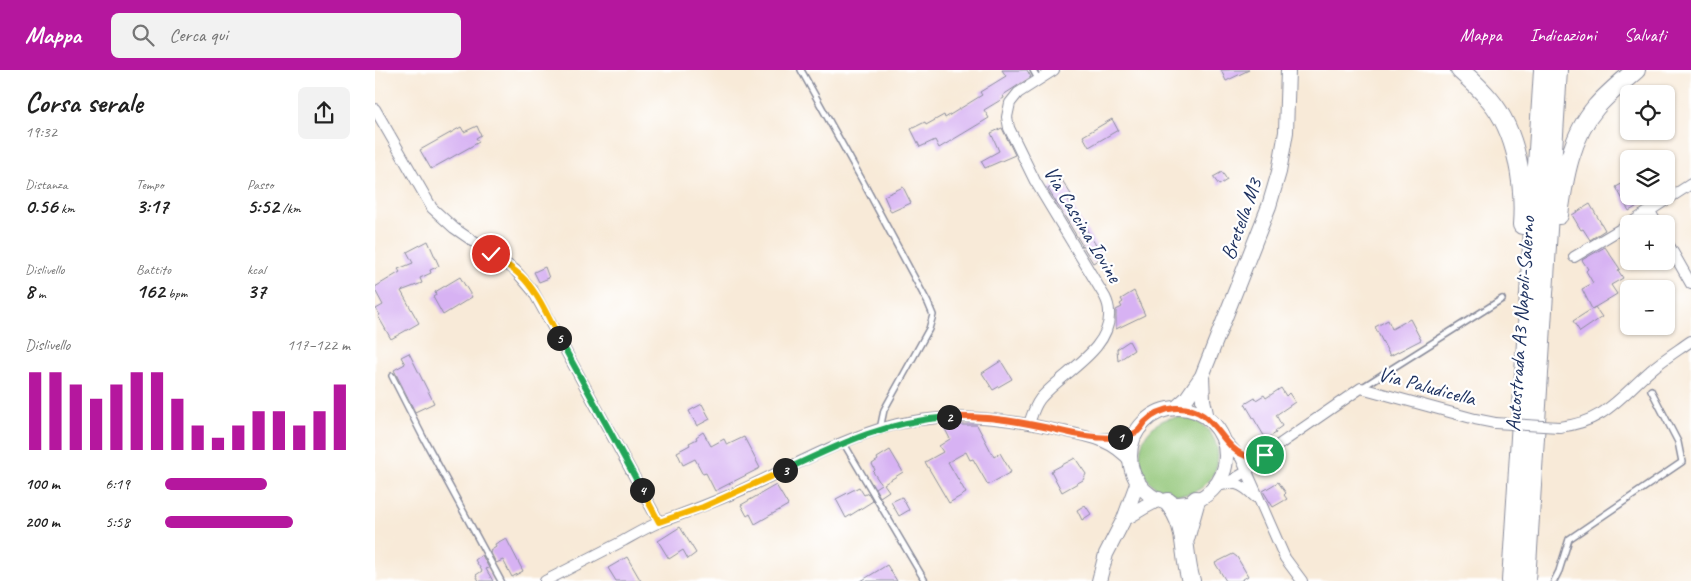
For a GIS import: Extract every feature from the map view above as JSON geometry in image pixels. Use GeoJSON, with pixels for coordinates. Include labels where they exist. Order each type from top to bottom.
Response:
{"type":"FeatureCollection","features":[{"type":"Feature","properties":{"kind":"highway"},"geometry":{"type":"LineString","coordinates":[[1460,70],[1491,101],[1510,136],[1517,156],[1523,196],[1519,287],[1520,340],[1530,395]]}},
{"type":"Feature","properties":{"kind":"highway","name":"Autostrada A3 Napoli-Salerno"},"geometry":{"type":"LineString","coordinates":[[1526,581],[1530,395],[1543,70]]}},
{"type":"Feature","properties":{"kind":"highway","name":"Autostrada A3 Napoli-Salerno"},"geometry":{"type":"LineString","coordinates":[[1511,581],[1530,395],[1558,70]]}},
{"type":"Feature","properties":{"kind":"highway"},"geometry":{"type":"LineString","coordinates":[[1530,395],[1549,334],[1555,291],[1559,218],[1568,166],[1585,122],[1610,92],[1635,70]]}},
{"type":"Feature","properties":{"kind":"highway"},"geometry":{"type":"LineString","coordinates":[[1184,542],[1196,500]]}},
{"type":"Feature","properties":{"kind":"highway"},"geometry":{"type":"LineString","coordinates":[[1164,501],[1177,512],[1181,523],[1191,581]]}},
{"type":"Feature","properties":{"kind":"street","name":"Via Cascina Iovine"},"geometry":{"type":"LineString","coordinates":[[1029,424],[1039,400],[1100,343],[1106,332],[1109,316],[1105,297],[1035,181],[1009,128],[1007,117],[1010,103],[1035,75],[1054,70]]}},
{"type":"Feature","properties":{"kind":"street","name":"Bretella M3"},"geometry":{"type":"LineString","coordinates":[[1176,408],[1202,376],[1269,206],[1277,180],[1286,132],[1288,70]]}},
{"type":"Feature","properties":{"kind":"street"},"geometry":{"type":"LineString","coordinates":[[375,109],[432,208],[454,228],[515,270],[533,291],[659,522]]}},
{"type":"Feature","properties":{"kind":"street"},"geometry":{"type":"LineString","coordinates":[[1644,215],[1691,184]]}},
{"type":"Feature","properties":{"kind":"street"},"geometry":{"type":"LineString","coordinates":[[1650,211],[1652,215]]}},
{"type":"Feature","properties":{"kind":"street"},"geometry":{"type":"LineString","coordinates":[[1574,257],[1620,229]]}},
{"type":"Feature","properties":{"kind":"street"},"geometry":{"type":"LineString","coordinates":[[1675,256],[1691,284]]}},
{"type":"Feature","properties":{"kind":"street","name":"Via Paludicella"},"geometry":{"type":"LineString","coordinates":[[1214,487],[1229,482],[1247,472],[1265,455],[1361,388],[1495,423],[1559,427],[1584,423],[1603,413],[1651,370],[1691,341]]}},
{"type":"Feature","properties":{"kind":"street","name":"Bretella M3"},"geometry":{"type":"LineString","coordinates":[[1202,376],[1203,400],[1207,418]]}},
{"type":"Feature","properties":{"kind":"street"},"geometry":{"type":"LineString","coordinates":[[545,581],[659,522],[703,507],[843,442],[880,429],[921,420],[959,417],[1001,419],[1099,439],[1115,447],[1131,463],[1138,481],[1151,495],[1164,501],[1178,504],[1196,500],[1206,495],[1214,487],[1221,478],[1225,468],[1225,445],[1215,425],[1197,412],[1176,408],[1165,410],[1147,420],[1138,431],[1132,444],[1131,463]]}},
{"type":"Feature","properties":{"kind":"street"},"geometry":{"type":"LineString","coordinates":[[1099,439],[1120,437],[1138,431]]}},
{"type":"Feature","properties":{"kind":"street"},"geometry":{"type":"LineString","coordinates":[[1221,435],[1241,458],[1285,558],[1302,581]]}},
{"type":"Feature","properties":{"kind":"street"},"geometry":{"type":"LineString","coordinates":[[1233,447],[1251,458],[1265,455]]}},
{"type":"Feature","properties":{"kind":"street"},"geometry":{"type":"LineString","coordinates":[[1099,581],[1106,554],[1124,519],[1138,481]]}},
{"type":"Feature","properties":{"kind":"street"},"geometry":{"type":"LineString","coordinates":[[1229,482],[1237,483],[1244,487],[1261,506]]}},
{"type":"Feature","properties":{"kind":"street"},"geometry":{"type":"LineString","coordinates":[[1124,519],[1144,506],[1164,501]]}},
{"type":"Feature","properties":{"kind":"lane"},"geometry":{"type":"LineString","coordinates":[[801,70],[863,180],[933,315],[925,337],[884,410],[880,429]]}},
{"type":"Feature","properties":{"kind":"lane"},"geometry":{"type":"LineString","coordinates":[[1361,388],[1502,299]]}},
{"type":"Feature","properties":{"kind":"lane"},"geometry":{"type":"LineString","coordinates":[[392,376],[501,581]]}},
{"type":"Feature","properties":{"kind":"lane"},"geometry":{"type":"LineString","coordinates":[[1554,581],[1569,539],[1682,462],[1678,442],[1651,390]]}},
{"type":"Feature","properties":{"kind":"lane"},"geometry":{"type":"LineString","coordinates":[[843,442],[925,581]]}},
{"type":"Feature","properties":{"kind":"green space"},"geometry":{"type":"Polygon","coordinates":[[[1171,417],[1187,417],[1201,423],[1212,434],[1218,448],[1218,464],[1212,478],[1201,489],[1187,495],[1171,495],[1157,489],[1146,478],[1140,464],[1140,448],[1146,434],[1157,423],[1171,417]]]}},
{"type":"Feature","properties":{"kind":"building"},"geometry":{"type":"Polygon","coordinates":[[[1002,70],[1027,70],[1031,77],[1003,95],[1004,98],[984,110],[989,118],[939,148],[935,140],[920,147],[911,129],[925,122],[926,125],[944,115],[945,118],[982,95],[980,92],[1006,76],[1002,70]]]}},
{"type":"Feature","properties":{"kind":"building"},"geometry":{"type":"Polygon","coordinates":[[[1221,70],[1249,70],[1226,81],[1221,70]]]}},
{"type":"Feature","properties":{"kind":"building"},"geometry":{"type":"Polygon","coordinates":[[[1112,119],[1118,130],[1089,147],[1083,136],[1112,119]]]}},
{"type":"Feature","properties":{"kind":"building"},"geometry":{"type":"Polygon","coordinates":[[[477,126],[481,135],[476,138],[479,142],[431,169],[420,150],[461,127],[464,132],[477,126]]]}},
{"type":"Feature","properties":{"kind":"building"},"geometry":{"type":"Polygon","coordinates":[[[1002,128],[1015,155],[985,168],[981,161],[999,151],[991,133],[1002,128]]]}},
{"type":"Feature","properties":{"kind":"building"},"geometry":{"type":"Polygon","coordinates":[[[1222,172],[1227,180],[1219,185],[1213,177],[1222,172]]]}},
{"type":"Feature","properties":{"kind":"building"},"geometry":{"type":"Polygon","coordinates":[[[1062,180],[1072,196],[1068,199],[1103,257],[1093,263],[1048,189],[1062,180]]]}},
{"type":"Feature","properties":{"kind":"building"},"geometry":{"type":"Polygon","coordinates":[[[1620,185],[1620,194],[1616,187],[1620,185]]]}},
{"type":"Feature","properties":{"kind":"building"},"geometry":{"type":"Polygon","coordinates":[[[903,187],[911,203],[891,212],[884,196],[903,187]]]}},
{"type":"Feature","properties":{"kind":"building"},"geometry":{"type":"Polygon","coordinates":[[[1590,204],[1605,230],[1590,240],[1572,215],[1590,204]]]}},
{"type":"Feature","properties":{"kind":"building"},"geometry":{"type":"Polygon","coordinates":[[[1626,205],[1639,205],[1629,211],[1626,205]]]}},
{"type":"Feature","properties":{"kind":"building"},"geometry":{"type":"Polygon","coordinates":[[[428,241],[439,266],[430,270],[431,273],[420,278],[422,283],[401,291],[419,323],[391,339],[378,316],[380,315],[376,309],[383,305],[375,287],[400,272],[398,269],[413,263],[407,252],[428,241]]]}},
{"type":"Feature","properties":{"kind":"building"},"geometry":{"type":"Polygon","coordinates":[[[1605,247],[1620,269],[1618,270],[1623,278],[1611,285],[1617,294],[1592,309],[1582,289],[1593,283],[1586,271],[1588,269],[1582,260],[1605,247]]]}},
{"type":"Feature","properties":{"kind":"building"},"geometry":{"type":"Polygon","coordinates":[[[545,267],[549,278],[539,282],[534,272],[545,267]]]}},
{"type":"Feature","properties":{"kind":"building"},"geometry":{"type":"Polygon","coordinates":[[[460,277],[472,297],[443,315],[433,297],[436,295],[435,292],[460,277]]]}},
{"type":"Feature","properties":{"kind":"building"},"geometry":{"type":"Polygon","coordinates":[[[1134,291],[1145,315],[1116,329],[1116,310],[1122,307],[1120,304],[1123,302],[1121,299],[1134,291]]]}},
{"type":"Feature","properties":{"kind":"building"},"geometry":{"type":"Polygon","coordinates":[[[1595,307],[1602,317],[1580,332],[1573,321],[1595,307]]]}},
{"type":"Feature","properties":{"kind":"building"},"geometry":{"type":"Polygon","coordinates":[[[1410,319],[1421,340],[1390,356],[1375,327],[1388,320],[1392,329],[1410,319]]]}},
{"type":"Feature","properties":{"kind":"building"},"geometry":{"type":"Polygon","coordinates":[[[1129,341],[1134,350],[1118,361],[1117,349],[1129,341]]]}},
{"type":"Feature","properties":{"kind":"building"},"geometry":{"type":"Polygon","coordinates":[[[409,353],[434,403],[415,412],[394,370],[405,364],[401,357],[409,353]]]}},
{"type":"Feature","properties":{"kind":"building"},"geometry":{"type":"Polygon","coordinates":[[[1001,361],[1012,379],[993,390],[982,373],[1001,361]]]}},
{"type":"Feature","properties":{"kind":"building"},"geometry":{"type":"Polygon","coordinates":[[[1281,388],[1286,396],[1289,393],[1295,402],[1276,415],[1282,426],[1275,431],[1276,433],[1266,439],[1245,404],[1264,395],[1266,398],[1281,388]]]}},
{"type":"Feature","properties":{"kind":"building"},"geometry":{"type":"Polygon","coordinates":[[[702,404],[710,419],[697,426],[689,411],[702,404]]]}},
{"type":"Feature","properties":{"kind":"building"},"geometry":{"type":"Polygon","coordinates":[[[943,425],[977,425],[994,457],[1000,453],[1011,472],[988,485],[973,459],[970,460],[966,452],[948,462],[966,493],[949,503],[925,462],[943,452],[939,446],[950,439],[943,425]]]}},
{"type":"Feature","properties":{"kind":"building"},"geometry":{"type":"Polygon","coordinates":[[[703,432],[711,446],[724,439],[727,445],[744,437],[760,468],[715,491],[706,473],[703,474],[695,459],[683,465],[677,452],[690,445],[689,443],[697,439],[696,437],[703,432]]]}},
{"type":"Feature","properties":{"kind":"building"},"geometry":{"type":"Polygon","coordinates":[[[890,450],[903,472],[884,484],[889,491],[880,497],[875,488],[881,484],[873,472],[875,470],[872,464],[878,460],[877,458],[890,450]]]}},
{"type":"Feature","properties":{"kind":"building"},"geometry":{"type":"Polygon","coordinates":[[[1075,458],[1086,474],[1083,480],[1062,492],[1051,471],[1075,458]]]}},
{"type":"Feature","properties":{"kind":"building"},"geometry":{"type":"Polygon","coordinates":[[[1278,482],[1286,493],[1284,495],[1287,499],[1273,507],[1263,491],[1278,482]]]}},
{"type":"Feature","properties":{"kind":"building"},"geometry":{"type":"Polygon","coordinates":[[[776,485],[788,505],[755,524],[750,514],[747,516],[741,505],[776,485]]]}},
{"type":"Feature","properties":{"kind":"building"},"geometry":{"type":"Polygon","coordinates":[[[859,487],[864,495],[868,493],[873,501],[846,518],[836,499],[859,487]]]}},
{"type":"Feature","properties":{"kind":"building"},"geometry":{"type":"Polygon","coordinates":[[[902,497],[909,510],[899,516],[891,502],[902,497]]]}},
{"type":"Feature","properties":{"kind":"building"},"geometry":{"type":"Polygon","coordinates":[[[1085,505],[1091,514],[1082,520],[1077,510],[1085,505]]]}},
{"type":"Feature","properties":{"kind":"building"},"geometry":{"type":"Polygon","coordinates":[[[680,527],[696,553],[688,559],[683,550],[669,559],[658,541],[680,527]]]}},
{"type":"Feature","properties":{"kind":"building"},"geometry":{"type":"Polygon","coordinates":[[[506,538],[523,571],[512,577],[503,560],[496,563],[490,551],[496,547],[495,544],[506,538]]]}},
{"type":"Feature","properties":{"kind":"building"},"geometry":{"type":"Polygon","coordinates":[[[1233,554],[1237,557],[1248,576],[1240,581],[1226,581],[1215,563],[1233,554]]]}},
{"type":"Feature","properties":{"kind":"building"},"geometry":{"type":"Polygon","coordinates":[[[482,555],[489,568],[486,569],[493,581],[479,581],[476,575],[482,571],[475,560],[482,555]]]}},
{"type":"Feature","properties":{"kind":"building"},"geometry":{"type":"Polygon","coordinates":[[[627,557],[641,581],[616,581],[608,568],[627,557]]]}},
{"type":"Feature","properties":{"kind":"building"},"geometry":{"type":"Polygon","coordinates":[[[887,565],[897,581],[861,581],[887,565]]]}},
{"type":"Feature","properties":{"kind":"route"},"geometry":{"type":"LineString","coordinates":[[491,254],[515,270],[533,291],[659,522],[703,507],[843,442],[903,423],[939,418],[976,417],[1001,419],[1099,439],[1120,437],[1138,431],[1147,420],[1165,410],[1187,409],[1207,418],[1233,447],[1247,456],[1251,458],[1265,455]]}}]}
